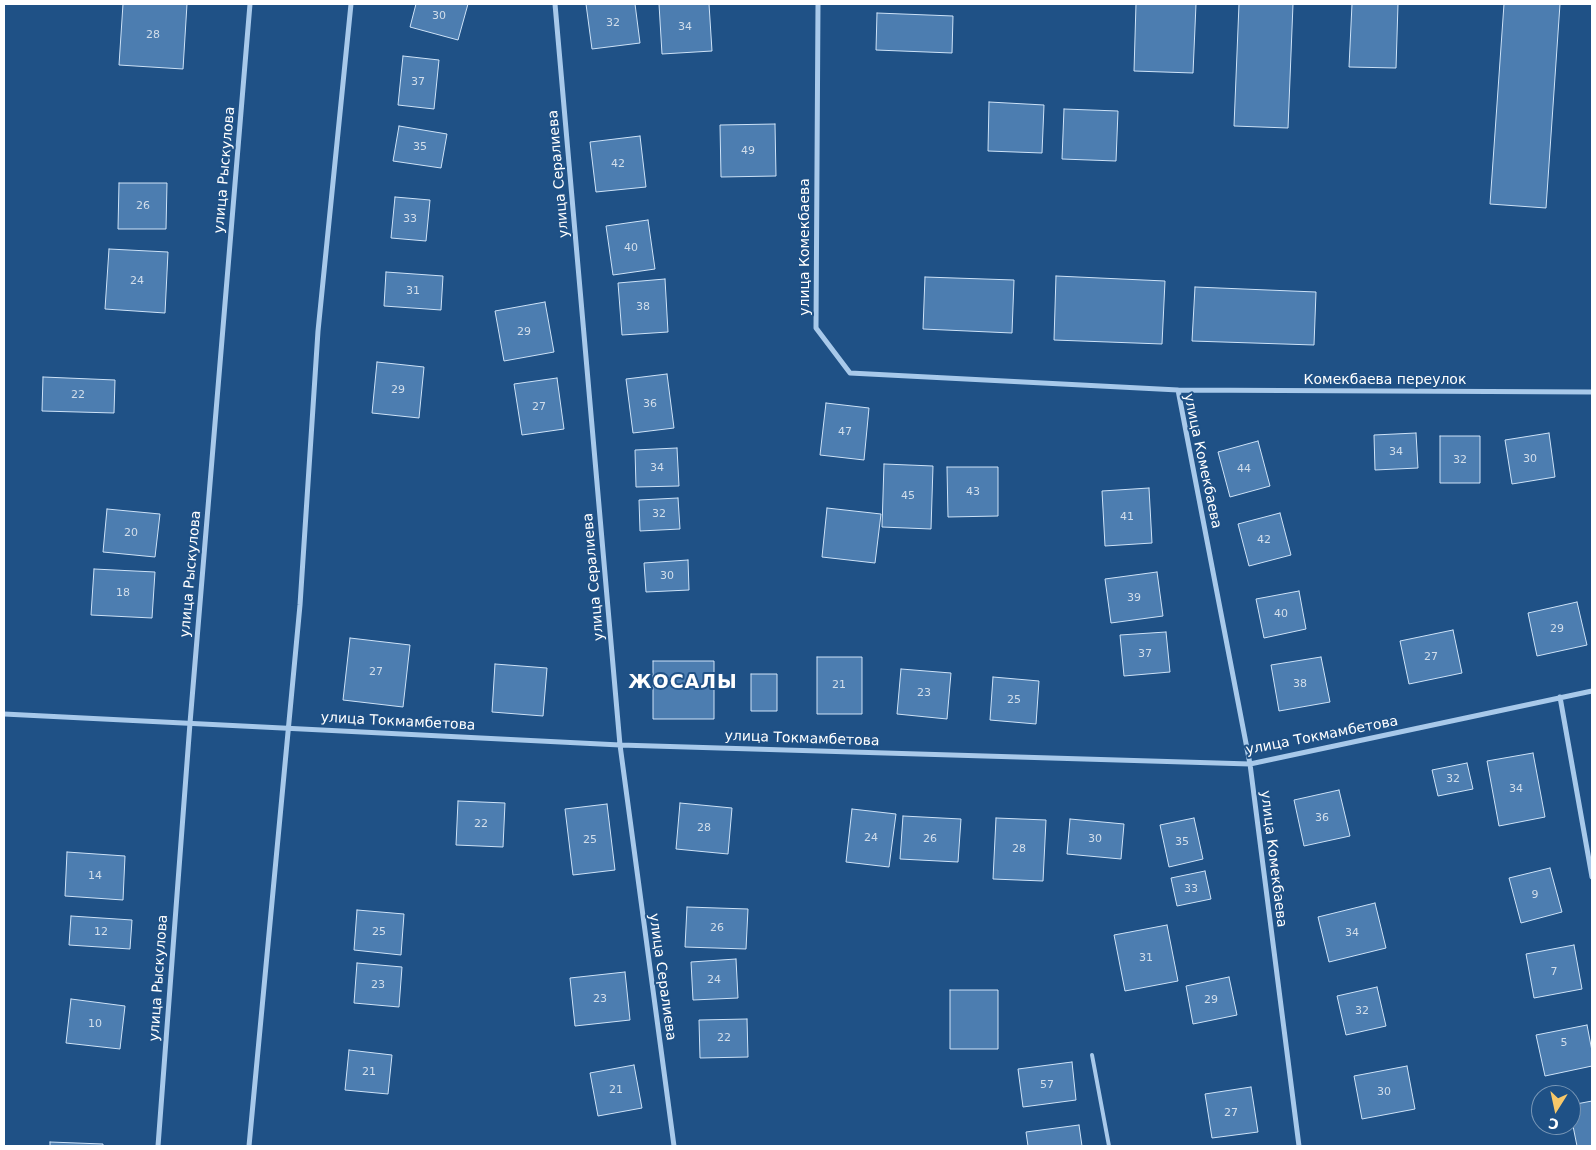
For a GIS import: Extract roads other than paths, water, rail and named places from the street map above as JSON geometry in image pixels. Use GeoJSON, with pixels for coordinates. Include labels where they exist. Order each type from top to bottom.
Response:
{"type":"FeatureCollection","features":[{"type":"Feature","properties":{"kind":"street","name":"улица Рыскулова"},"geometry":{"type":"LineString","coordinates":[[158,1146],[190,723],[250,4]]}},
{"type":"Feature","properties":{"kind":"street"},"geometry":{"type":"LineString","coordinates":[[249,1146],[300,605],[318,331],[351,4]]}},
{"type":"Feature","properties":{"kind":"street","name":"улица Сералиева"},"geometry":{"type":"LineString","coordinates":[[555,4],[620,744],[674,1146]]}},
{"type":"Feature","properties":{"kind":"street","name":"улица Комекбаева"},"geometry":{"type":"LineString","coordinates":[[818,4],[816,328],[850,373],[1178,390],[1250,764],[1299,1146]]}},
{"type":"Feature","properties":{"kind":"street","name":"Комекбаева переулок"},"geometry":{"type":"LineString","coordinates":[[1178,390],[1592,392]]}},
{"type":"Feature","properties":{"kind":"street","name":"улица Токмамбетова"},"geometry":{"type":"LineString","coordinates":[[4,714],[620,744],[1250,764],[1592,691]]}},
{"type":"Feature","properties":{"kind":"street"},"geometry":{"type":"LineString","coordinates":[[1560,697],[1592,877]]}},
{"type":"Feature","properties":{"kind":"lane"},"geometry":{"type":"LineString","coordinates":[[1092,1055],[1109,1146]]}},
{"type":"Feature","properties":{"kind":"district","name":"ЖОСАЛЫ"},"geometry":{"type":"Point","coordinates":[683,683]}}]}
